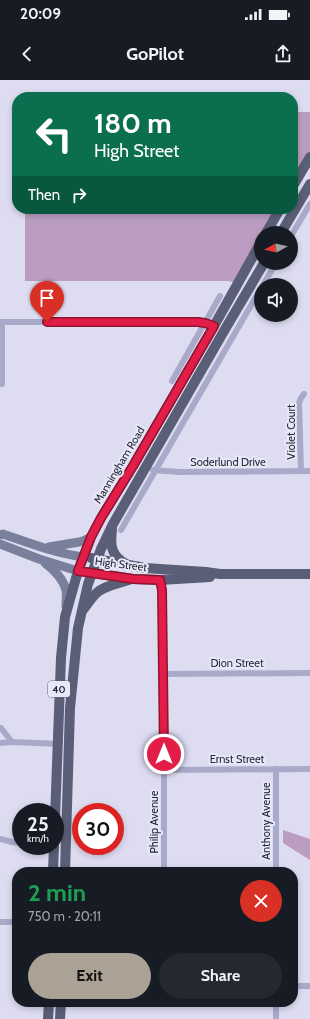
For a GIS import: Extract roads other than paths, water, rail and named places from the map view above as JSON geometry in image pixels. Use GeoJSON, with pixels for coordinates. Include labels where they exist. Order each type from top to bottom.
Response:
{"type":"FeatureCollection","features":[{"type":"Feature","properties":{"kind":"main road"},"geometry":{"type":"LineString","coordinates":[[298,177],[310,157]]}},
{"type":"Feature","properties":{"kind":"main road"},"geometry":{"type":"LineString","coordinates":[[304,203],[310,184]]}},
{"type":"Feature","properties":{"kind":"main road"},"geometry":{"type":"LineString","coordinates":[[270,226],[277,214]]}},
{"type":"Feature","properties":{"kind":"main road"},"geometry":{"type":"LineString","coordinates":[[286,226],[296,214]]}},
{"type":"Feature","properties":{"kind":"main road","name":"Manningham Road"},"geometry":{"type":"LineString","coordinates":[[56,803],[60,658],[65,617],[83,557],[91,537],[137,460],[209,325],[254,253]]}},
{"type":"Feature","properties":{"kind":"main road","name":"40"},"geometry":{"type":"LineString","coordinates":[[65,867],[70,708],[76,644],[88,584],[101,549],[117,527],[151,469],[224,331],[260,270]]}},
{"type":"Feature","properties":{"kind":"main road"},"geometry":{"type":"LineString","coordinates":[[117,527],[111,539],[113,551],[118,559],[130,566]]}},
{"type":"Feature","properties":{"kind":"main road","name":"High Street"},"geometry":{"type":"LineString","coordinates":[[0,535],[72,555],[145,568],[220,574],[310,574]]}},
{"type":"Feature","properties":{"kind":"main road"},"geometry":{"type":"LineString","coordinates":[[43,548],[83,542],[91,537]]}},
{"type":"Feature","properties":{"kind":"main road","name":"High Street"},"geometry":{"type":"LineString","coordinates":[[0,544],[39,559],[78,571],[133,579],[160,580],[206,578],[220,574]]}},
{"type":"Feature","properties":{"kind":"main road"},"geometry":{"type":"LineString","coordinates":[[39,559],[54,570],[61,579],[66,591],[65,617]]}},
{"type":"Feature","properties":{"kind":"main road"},"geometry":{"type":"LineString","coordinates":[[81,613],[99,591],[111,585],[133,579]]}},
{"type":"Feature","properties":{"kind":"main road"},"geometry":{"type":"LineString","coordinates":[[53,867],[54,855]]}},
{"type":"Feature","properties":{"kind":"main road"},"geometry":{"type":"LineString","coordinates":[[48,1019],[49,1007]]}},
{"type":"Feature","properties":{"kind":"main road"},"geometry":{"type":"LineString","coordinates":[[60,1019],[61,1007]]}},
{"type":"Feature","properties":{"kind":"street"},"geometry":{"type":"LineString","coordinates":[[295,226],[304,203]]}},
{"type":"Feature","properties":{"kind":"street","name":"Manningham Road"},"geometry":{"type":"LineString","coordinates":[[172,381],[209,325],[220,296]]}},
{"type":"Feature","properties":{"kind":"street"},"geometry":{"type":"LineString","coordinates":[[151,469],[254,300]]}},
{"type":"Feature","properties":{"kind":"street"},"geometry":{"type":"LineString","coordinates":[[2,384],[1,322],[209,325],[224,331]]}},
{"type":"Feature","properties":{"kind":"street","name":"Violet Court"},"geometry":{"type":"LineString","coordinates":[[301,471],[300,403],[304,394]]}},
{"type":"Feature","properties":{"kind":"street","name":"Soderlund Drive"},"geometry":{"type":"LineString","coordinates":[[151,469],[179,472],[310,471]]}},
{"type":"Feature","properties":{"kind":"street","name":"Philip Avenue"},"geometry":{"type":"LineString","coordinates":[[160,580],[162,590],[164,674],[164,867]]}},
{"type":"Feature","properties":{"kind":"street","name":"Dion Street"},"geometry":{"type":"LineString","coordinates":[[164,674],[310,673]]}},
{"type":"Feature","properties":{"kind":"street"},"geometry":{"type":"LineString","coordinates":[[0,728],[12,742]]}},
{"type":"Feature","properties":{"kind":"street"},"geometry":{"type":"LineString","coordinates":[[0,743],[68,744]]}},
{"type":"Feature","properties":{"kind":"street","name":"Anthony Avenue"},"geometry":{"type":"LineString","coordinates":[[276,769],[276,867]]}},
{"type":"Feature","properties":{"kind":"street","name":"Ernst Street"},"geometry":{"type":"LineString","coordinates":[[164,770],[310,769]]}},
{"type":"Feature","properties":{"kind":"street"},"geometry":{"type":"LineString","coordinates":[[0,839],[12,842]]}},
{"type":"Feature","properties":{"kind":"street"},"geometry":{"type":"LineString","coordinates":[[0,922],[12,922]]}},
{"type":"Feature","properties":{"kind":"street"},"geometry":{"type":"LineString","coordinates":[[298,986],[310,986]]}},
{"type":"Feature","properties":{"kind":"street"},"geometry":{"type":"LineString","coordinates":[[276,1007],[276,1019]]}}]}
